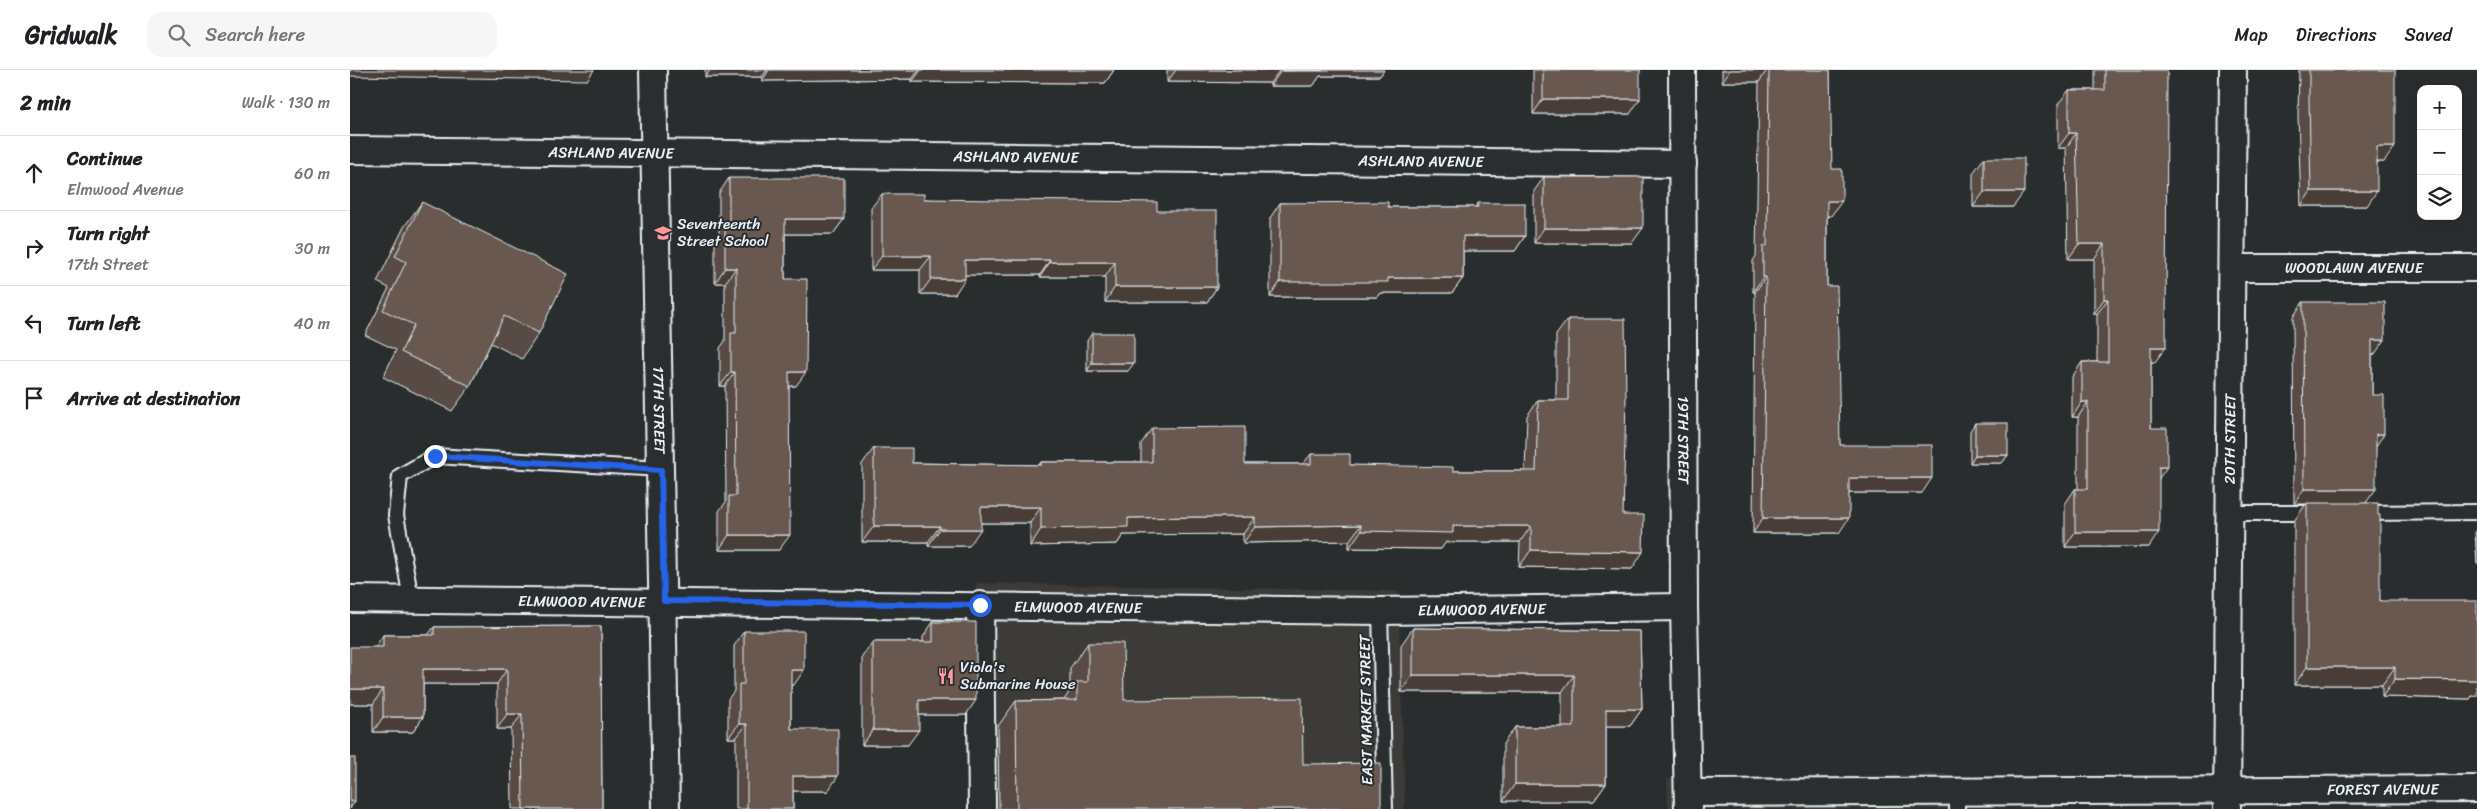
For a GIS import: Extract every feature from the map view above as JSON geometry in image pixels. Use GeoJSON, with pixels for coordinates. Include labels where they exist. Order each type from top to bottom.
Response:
{"type":"FeatureCollection","features":[{"type":"Feature","properties":{"kind":"street","name":"17TH STREET"},"geometry":{"type":"LineString","coordinates":[[653,70],[664,601],[666,809]]}},
{"type":"Feature","properties":{"kind":"street","name":"19TH STREET"},"geometry":{"type":"LineString","coordinates":[[1682,70],[1684,607],[1688,801]]}},
{"type":"Feature","properties":{"kind":"street","name":"20TH STREET"},"geometry":{"type":"LineString","coordinates":[[2227,800],[2233,70]]}},
{"type":"Feature","properties":{"kind":"street","name":"ASHLAND AVENUE"},"geometry":{"type":"LineString","coordinates":[[350,150],[1683,164]]}},
{"type":"Feature","properties":{"kind":"street","name":"WOODLAWN AVENUE"},"geometry":{"type":"LineString","coordinates":[[2232,268],[2477,268]]}},
{"type":"Feature","properties":{"kind":"street","name":"ELMWOOD AVENUE"},"geometry":{"type":"LineString","coordinates":[[350,599],[664,601],[1380,611],[1684,607]]}},
{"type":"Feature","properties":{"kind":"street"},"geometry":{"type":"LineString","coordinates":[[980,605],[982,809]]}},
{"type":"Feature","properties":{"kind":"street","name":"FOREST AVENUE"},"geometry":{"type":"LineString","coordinates":[[1688,801],[2227,800],[2477,789]]}},
{"type":"Feature","properties":{"kind":"lane"},"geometry":{"type":"LineString","coordinates":[[411,599],[396,515],[400,476],[435,456],[661,470]]}},
{"type":"Feature","properties":{"kind":"lane"},"geometry":{"type":"LineString","coordinates":[[2348,513],[2477,512]]}},
{"type":"Feature","properties":{"kind":"lane"},"geometry":{"type":"LineString","coordinates":[[2230,513],[2329,513]]}},
{"type":"Feature","properties":{"kind":"lane","name":"EAST MARKET STREET"},"geometry":{"type":"LineString","coordinates":[[1380,611],[1385,809]]}},
{"type":"Feature","properties":{"kind":"shaded area"},"geometry":{"type":"Polygon","coordinates":[[[976,583],[1398,591],[1405,809],[971,809],[976,583]]]}},
{"type":"Feature","properties":{"kind":"shaded area"},"geometry":{"type":"Polygon","coordinates":[[[1949,774],[1948,809],[1668,809],[1667,779],[1949,774]]]}},
{"type":"Feature","properties":{"kind":"building"},"geometry":{"type":"Polygon","coordinates":[[[1323,70],[1323,71],[1281,71],[1323,70]]]}},
{"type":"Feature","properties":{"kind":"building"},"geometry":{"type":"Polygon","coordinates":[[[1543,70],[1640,70],[1640,99],[1543,99],[1543,70]]]}},
{"type":"Feature","properties":{"kind":"building"},"geometry":{"type":"Polygon","coordinates":[[[1769,70],[1830,70],[1832,169],[1842,169],[1842,201],[1827,201],[1827,286],[1837,286],[1840,445],[1932,445],[1932,478],[1849,478],[1849,518],[1763,518],[1766,277],[1763,277],[1763,246],[1767,246],[1769,70]]]}},
{"type":"Feature","properties":{"kind":"building"},"geometry":{"type":"Polygon","coordinates":[[[2105,70],[2167,70],[2166,347],[2151,347],[2151,428],[2167,428],[2167,467],[2159,467],[2159,532],[2075,532],[2075,489],[2088,489],[2088,402],[2082,402],[2082,362],[2108,362],[2108,299],[2104,299],[2104,244],[2079,244],[2076,133],[2069,133],[2069,90],[2105,90],[2105,70]]]}},
{"type":"Feature","properties":{"kind":"building"},"geometry":{"type":"Polygon","coordinates":[[[2309,70],[2395,70],[2395,147],[2377,147],[2377,191],[2311,191],[2309,70]]]}},
{"type":"Feature","properties":{"kind":"building"},"geometry":{"type":"Polygon","coordinates":[[[1984,158],[2024,158],[2024,192],[1984,192],[1984,158]]]}},
{"type":"Feature","properties":{"kind":"building"},"geometry":{"type":"Polygon","coordinates":[[[1544,177],[1643,177],[1643,228],[1544,228],[1544,177]]]}},
{"type":"Feature","properties":{"kind":"building"},"geometry":{"type":"Polygon","coordinates":[[[729,178],[844,178],[844,219],[785,219],[785,279],[807,279],[806,372],[789,372],[790,535],[729,535],[729,496],[736,496],[735,372],[731,372],[731,333],[736,333],[736,268],[725,268],[725,227],[729,227],[729,178]]]}},
{"type":"Feature","properties":{"kind":"building"},"geometry":{"type":"Polygon","coordinates":[[[882,194],[924,194],[924,199],[1157,202],[1157,211],[1217,211],[1217,287],[1115,287],[1115,262],[1050,262],[1050,260],[965,260],[965,279],[931,279],[931,256],[882,256],[882,194]]]}},
{"type":"Feature","properties":{"kind":"building"},"geometry":{"type":"Polygon","coordinates":[[[422,202],[568,274],[539,333],[504,316],[470,386],[401,352],[414,325],[383,310],[406,262],[395,256],[422,202]]]}},
{"type":"Feature","properties":{"kind":"building"},"geometry":{"type":"Polygon","coordinates":[[[1388,202],[1388,207],[1478,207],[1478,203],[1525,203],[1525,236],[1463,236],[1463,278],[1388,278],[1388,282],[1280,282],[1280,203],[1388,202]]]}},
{"type":"Feature","properties":{"kind":"building"},"geometry":{"type":"Polygon","coordinates":[[[2303,302],[2385,302],[2385,340],[2372,340],[2372,395],[2384,395],[2384,434],[2376,434],[2376,489],[2304,489],[2303,302]]]}},
{"type":"Feature","properties":{"kind":"building"},"geometry":{"type":"Polygon","coordinates":[[[1568,319],[1625,319],[1626,401],[1623,515],[1644,515],[1643,552],[1531,550],[1531,526],[1453,526],[1453,533],[1361,531],[1361,525],[1255,527],[1255,517],[1193,517],[1128,518],[1128,527],[1041,529],[1041,507],[981,507],[981,529],[940,529],[940,526],[874,526],[874,448],[912,448],[912,463],[1041,465],[1041,462],[1152,462],[1152,428],[1245,427],[1245,464],[1311,464],[1311,454],[1350,454],[1350,465],[1453,467],[1453,471],[1536,471],[1538,400],[1568,400],[1568,319]]]}},
{"type":"Feature","properties":{"kind":"building"},"geometry":{"type":"Polygon","coordinates":[[[1092,333],[1134,333],[1134,363],[1092,363],[1092,333]]]}},
{"type":"Feature","properties":{"kind":"building"},"geometry":{"type":"Polygon","coordinates":[[[1975,423],[2008,423],[2008,455],[1975,455],[1975,423]]]}},
{"type":"Feature","properties":{"kind":"building"},"geometry":{"type":"Polygon","coordinates":[[[2307,503],[2378,503],[2378,515],[2380,515],[2380,601],[2477,601],[2477,680],[2395,679],[2395,667],[2307,667],[2307,503]]]}},
{"type":"Feature","properties":{"kind":"building"},"geometry":{"type":"Polygon","coordinates":[[[933,622],[976,622],[976,700],[919,700],[919,730],[873,730],[873,642],[933,642],[933,622]]]}},
{"type":"Feature","properties":{"kind":"building"},"geometry":{"type":"Polygon","coordinates":[[[601,626],[602,809],[523,809],[522,714],[507,714],[507,669],[423,669],[423,717],[383,717],[383,689],[350,689],[350,647],[383,647],[383,635],[434,635],[434,627],[601,626]]]}},
{"type":"Feature","properties":{"kind":"building"},"geometry":{"type":"Polygon","coordinates":[[[1413,628],[1640,631],[1642,709],[1606,709],[1606,784],[1515,784],[1515,727],[1574,727],[1574,675],[1413,675],[1413,628]]]}},
{"type":"Feature","properties":{"kind":"building"},"geometry":{"type":"Polygon","coordinates":[[[744,631],[804,631],[804,670],[791,670],[791,729],[838,729],[838,776],[793,776],[793,809],[747,809],[747,724],[739,724],[739,684],[744,684],[744,631]]]}},
{"type":"Feature","properties":{"kind":"building"},"geometry":{"type":"Polygon","coordinates":[[[1088,643],[1123,643],[1124,700],[1302,698],[1303,764],[1381,763],[1381,809],[1017,809],[1016,701],[1077,700],[1077,682],[1088,682],[1088,643]]]}},
{"type":"Feature","properties":{"kind":"building"},"geometry":{"type":"Polygon","coordinates":[[[350,758],[355,758],[355,801],[350,801],[350,758]]]}},
{"type":"Feature","properties":{"kind":"place","name":"Seventeenth Street School"},"geometry":{"type":"Point","coordinates":[663,233]}},
{"type":"Feature","properties":{"kind":"place","name":"Viola's Submarine House"},"geometry":{"type":"Point","coordinates":[946,676]}},
{"type":"Feature","properties":{"kind":"route"},"geometry":{"type":"LineString","coordinates":[[435,456],[661,470],[664,601],[980,605]]}}]}
